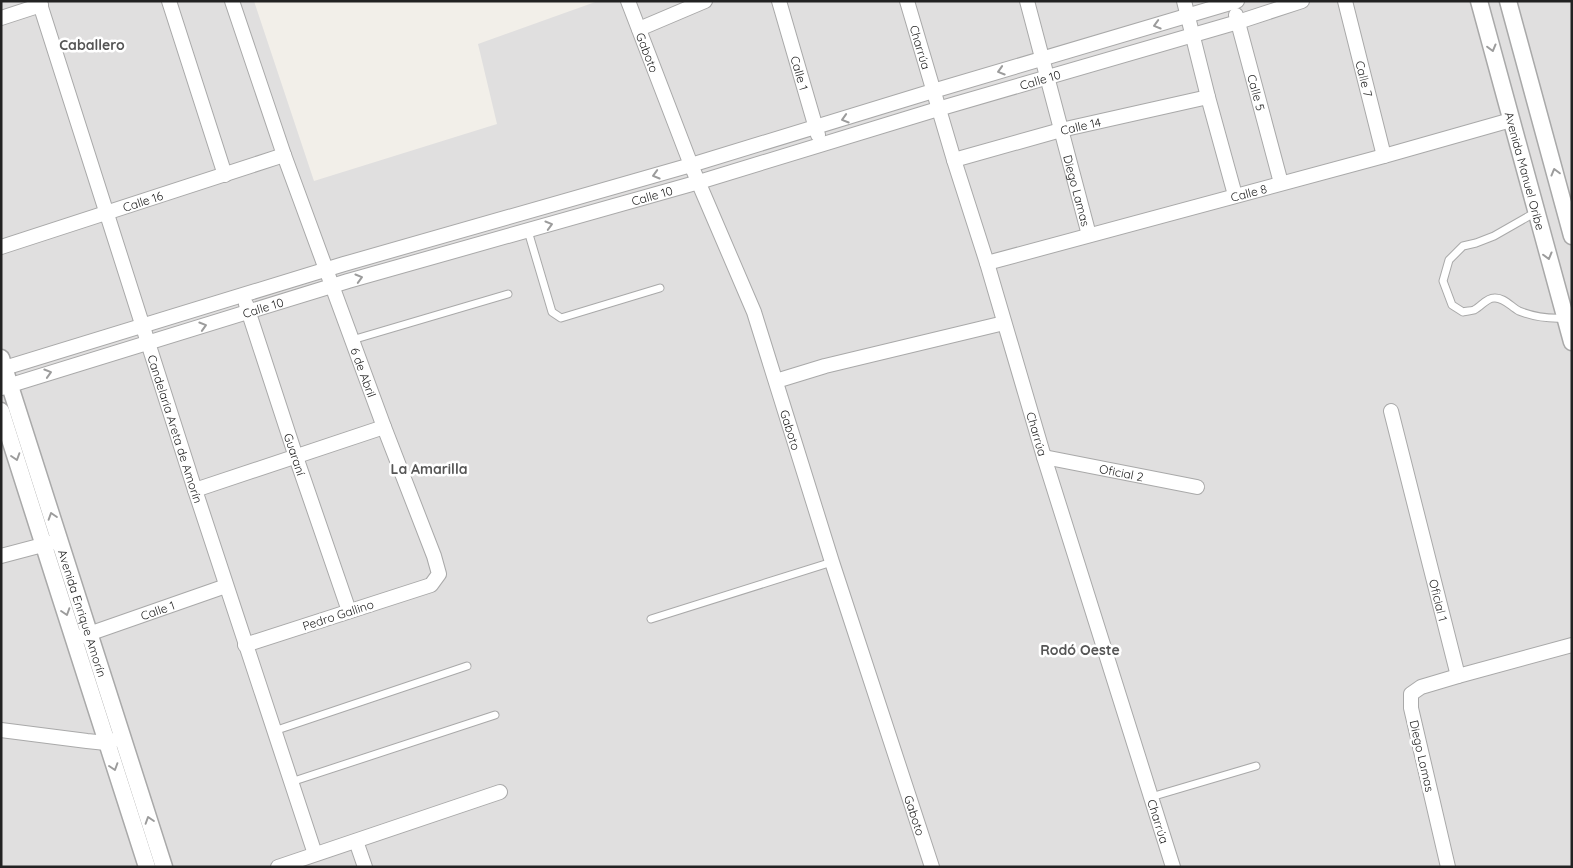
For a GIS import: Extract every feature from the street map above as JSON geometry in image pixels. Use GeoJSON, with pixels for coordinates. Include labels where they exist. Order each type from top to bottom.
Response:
{"type":"FeatureCollection","features":[{"type":"Feature","properties":{"kind":"street"},"geometry":{"type":"LineString","coordinates":[[169,1],[226,175]]}},
{"type":"Feature","properties":{"kind":"street","name":"6 de Abril"},"geometry":{"type":"LineString","coordinates":[[232,1],[284,156],[384,427],[434,556],[439,574],[431,585]]}},
{"type":"Feature","properties":{"kind":"street","name":"Gaboto"},"geometry":{"type":"LineString","coordinates":[[628,1],[691,166],[754,312],[832,562],[932,867]]}},
{"type":"Feature","properties":{"kind":"street"},"geometry":{"type":"LineString","coordinates":[[639,29],[705,1]]}},
{"type":"Feature","properties":{"kind":"street","name":"Calle 1"},"geometry":{"type":"LineString","coordinates":[[779,1],[821,145]]}},
{"type":"Feature","properties":{"kind":"street","name":"Charrúa"},"geometry":{"type":"LineString","coordinates":[[907,1],[1044,457],[1173,867]]}},
{"type":"Feature","properties":{"kind":"street","name":"Diego Lamas"},"geometry":{"type":"LineString","coordinates":[[1027,1],[1089,235]]}},
{"type":"Feature","properties":{"kind":"street"},"geometry":{"type":"LineString","coordinates":[[1184,1],[1235,195]]}},
{"type":"Feature","properties":{"kind":"street","name":"Calle 10"},"geometry":{"type":"LineString","coordinates":[[6,386],[332,286],[699,182],[938,109],[1238,22],[1302,1]]}},
{"type":"Feature","properties":{"kind":"street","name":"Calle 7"},"geometry":{"type":"LineString","coordinates":[[1345,1],[1384,156]]}},
{"type":"Feature","properties":{"kind":"street","name":"Avenida Manuel Oribe"},"geometry":{"type":"LineString","coordinates":[[1479,1],[1572,342]]}},
{"type":"Feature","properties":{"kind":"street"},"geometry":{"type":"LineString","coordinates":[[1508,1],[1568,204],[1572,236]]}},
{"type":"Feature","properties":{"kind":"street","name":"Calle 10"},"geometry":{"type":"LineString","coordinates":[[2,365],[691,166],[933,91],[1234,2]]}},
{"type":"Feature","properties":{"kind":"street","name":"Calle 5"},"geometry":{"type":"LineString","coordinates":[[1234,2],[1281,183]]}},
{"type":"Feature","properties":{"kind":"street"},"geometry":{"type":"LineString","coordinates":[[1,18],[40,3]]}},
{"type":"Feature","properties":{"kind":"street","name":"Candelaria Areta de Amorín"},"geometry":{"type":"LineString","coordinates":[[40,3],[245,645],[316,854]]}},
{"type":"Feature","properties":{"kind":"street","name":"Calle 14"},"geometry":{"type":"LineString","coordinates":[[954,160],[1061,130],[1208,97]]}},
{"type":"Feature","properties":{"kind":"street","name":"Calle 8"},"geometry":{"type":"LineString","coordinates":[[987,263],[1511,120]]}},
{"type":"Feature","properties":{"kind":"street","name":"Calle 16"},"geometry":{"type":"LineString","coordinates":[[1,247],[284,156]]}},
{"type":"Feature","properties":{"kind":"street","name":"Guaraní"},"geometry":{"type":"LineString","coordinates":[[243,295],[349,611]]}},
{"type":"Feature","properties":{"kind":"street"},"geometry":{"type":"LineString","coordinates":[[776,381],[825,366],[1004,322]]}},
{"type":"Feature","properties":{"kind":"street","name":"Avenida Enrique Amorín"},"geometry":{"type":"LineString","coordinates":[[2,365],[6,386],[7,417],[52,543],[82,636],[122,737],[164,867]]}},
{"type":"Feature","properties":{"kind":"street","name":"Oficial 1"},"geometry":{"type":"LineString","coordinates":[[1391,410],[1458,676]]}},
{"type":"Feature","properties":{"kind":"street"},"geometry":{"type":"LineString","coordinates":[[195,490],[384,427]]}},
{"type":"Feature","properties":{"kind":"street","name":"Oficial 2"},"geometry":{"type":"LineString","coordinates":[[1044,457],[1197,487]]}},
{"type":"Feature","properties":{"kind":"street"},"geometry":{"type":"LineString","coordinates":[[1,556],[52,543]]}},
{"type":"Feature","properties":{"kind":"street","name":"Pedro Gallino"},"geometry":{"type":"LineString","coordinates":[[245,645],[431,585]]}},
{"type":"Feature","properties":{"kind":"street","name":"Calle 1"},"geometry":{"type":"LineString","coordinates":[[82,636],[226,586]]}},
{"type":"Feature","properties":{"kind":"street","name":"Avenida Enrique Amorín"},"geometry":{"type":"LineString","coordinates":[[82,636],[106,743],[147,867]]}},
{"type":"Feature","properties":{"kind":"street"},"geometry":{"type":"LineString","coordinates":[[1458,676],[1572,645]]}},
{"type":"Feature","properties":{"kind":"street","name":"Diego Lamas"},"geometry":{"type":"LineString","coordinates":[[1448,867],[1411,708],[1410,694],[1421,687],[1458,676]]}},
{"type":"Feature","properties":{"kind":"street"},"geometry":{"type":"LineString","coordinates":[[1,730],[106,743],[122,737]]}},
{"type":"Feature","properties":{"kind":"street"},"geometry":{"type":"LineString","coordinates":[[278,867],[500,792]]}},
{"type":"Feature","properties":{"kind":"street"},"geometry":{"type":"LineString","coordinates":[[356,841],[365,867]]}},
{"type":"Feature","properties":{"kind":"lane"},"geometry":{"type":"LineString","coordinates":[[1536,212],[1494,236],[1463,246],[1449,260],[1443,282],[1452,305],[1463,312],[1474,310],[1486,301],[1494,298],[1506,301],[1517,310],[1532,315],[1548,319],[1565,318]]}},
{"type":"Feature","properties":{"kind":"lane"},"geometry":{"type":"LineString","coordinates":[[528,231],[552,312],[560,318],[660,288]]}},
{"type":"Feature","properties":{"kind":"lane"},"geometry":{"type":"LineString","coordinates":[[352,340],[508,294]]}},
{"type":"Feature","properties":{"kind":"lane"},"geometry":{"type":"LineString","coordinates":[[651,619],[832,562]]}},
{"type":"Feature","properties":{"kind":"lane"},"geometry":{"type":"LineString","coordinates":[[274,731],[467,666]]}},
{"type":"Feature","properties":{"kind":"lane"},"geometry":{"type":"LineString","coordinates":[[291,782],[495,715]]}},
{"type":"Feature","properties":{"kind":"lane"},"geometry":{"type":"LineString","coordinates":[[1150,797],[1256,766]]}},
{"type":"Feature","properties":{"kind":"shaded area"},"geometry":{"type":"Polygon","coordinates":[[[1,1],[254,1],[314,181],[497,124],[478,44],[598,1],[1572,1],[1572,867],[1,867],[1,1]]]}},
{"type":"Feature","properties":{"kind":"district","name":"Caballero"},"geometry":{"type":"Point","coordinates":[92,45]}},
{"type":"Feature","properties":{"kind":"district","name":"La Amarilla"},"geometry":{"type":"Point","coordinates":[429,469]}},
{"type":"Feature","properties":{"kind":"district","name":"Rodó Oeste"},"geometry":{"type":"Point","coordinates":[1080,650]}}]}
